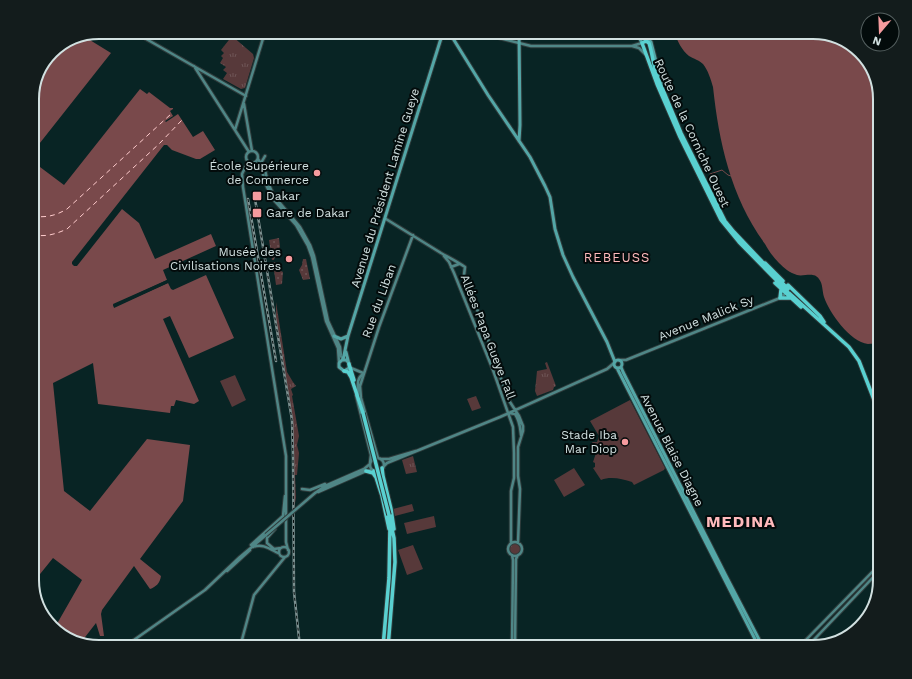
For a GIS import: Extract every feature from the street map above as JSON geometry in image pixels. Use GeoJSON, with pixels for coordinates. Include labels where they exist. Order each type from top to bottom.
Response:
{"type":"FeatureCollection","features":[{"type":"Feature","properties":{"kind":"highway"},"geometry":{"type":"LineString","coordinates":[[642,43],[646,41],[649,43],[657,77],[663,90]]}},
{"type":"Feature","properties":{"kind":"highway","name":"Route de la Corniche Ouest"},"geometry":{"type":"LineString","coordinates":[[642,43],[680,137],[721,220],[731,234],[788,291],[849,347],[858,358],[873,397]]}},
{"type":"Feature","properties":{"kind":"highway","name":"Route de la Corniche Ouest"},"geometry":{"type":"LineString","coordinates":[[663,90],[681,133],[722,216],[729,227],[788,291]]}},
{"type":"Feature","properties":{"kind":"highway"},"geometry":{"type":"LineString","coordinates":[[750,253],[755,262],[781,288],[788,291],[820,316],[824,322],[848,343],[858,355],[873,392]]}},
{"type":"Feature","properties":{"kind":"highway"},"geometry":{"type":"LineString","coordinates":[[781,288],[780,298],[790,298]]}},
{"type":"Feature","properties":{"kind":"highway"},"geometry":{"type":"LineString","coordinates":[[788,291],[790,298],[822,326],[832,331]]}},
{"type":"Feature","properties":{"kind":"highway"},"geometry":{"type":"LineString","coordinates":[[350,365],[355,389]]}},
{"type":"Feature","properties":{"kind":"highway"},"geometry":{"type":"LineString","coordinates":[[344,371],[350,375],[358,398],[389,517],[392,538],[384,640]]}},
{"type":"Feature","properties":{"kind":"highway"},"geometry":{"type":"LineString","coordinates":[[383,467],[383,476],[392,517],[394,575],[389,640]]}},
{"type":"Feature","properties":{"kind":"highway"},"geometry":{"type":"LineString","coordinates":[[374,470],[379,484],[392,538]]}},
{"type":"Feature","properties":{"kind":"highway"},"geometry":{"type":"LineString","coordinates":[[366,471],[374,474],[379,484]]}},
{"type":"Feature","properties":{"kind":"main road","name":"Avenue du Président Lamine Gueye"},"geometry":{"type":"LineString","coordinates":[[343,360],[348,336],[386,219],[441,39]]}},
{"type":"Feature","properties":{"kind":"main road"},"geometry":{"type":"LineString","coordinates":[[452,39],[530,158],[548,192],[555,228],[563,255],[617,361]]}},
{"type":"Feature","properties":{"kind":"main road"},"geometry":{"type":"LineString","coordinates":[[519,39],[519,141]]}},
{"type":"Feature","properties":{"kind":"main road","name":"Route de la Corniche Ouest"},"geometry":{"type":"LineString","coordinates":[[640,39],[642,43]]}},
{"type":"Feature","properties":{"kind":"main road","name":"Route de la Corniche Ouest"},"geometry":{"type":"LineString","coordinates":[[646,39],[651,42],[663,90]]}},
{"type":"Feature","properties":{"kind":"main road"},"geometry":{"type":"LineString","coordinates":[[334,336],[341,339],[348,336]]}},
{"type":"Feature","properties":{"kind":"main road","name":"Avenue du Président Lamine Gueye"},"geometry":{"type":"LineString","coordinates":[[346,350],[350,365]]}},
{"type":"Feature","properties":{"kind":"main road"},"geometry":{"type":"LineString","coordinates":[[343,360],[347,360],[350,365],[348,370],[344,371],[339,368],[339,363],[343,360]]}},
{"type":"Feature","properties":{"kind":"main road","name":"Avenue Blaise Diagne"},"geometry":{"type":"LineString","coordinates":[[755,640],[616,368],[617,361],[621,362],[623,372],[664,455],[759,640]]}},
{"type":"Feature","properties":{"kind":"main road"},"geometry":{"type":"LineString","coordinates":[[616,368],[622,366]]}},
{"type":"Feature","properties":{"kind":"street"},"geometry":{"type":"LineString","coordinates":[[146,39],[246,96]]}},
{"type":"Feature","properties":{"kind":"street"},"geometry":{"type":"LineString","coordinates":[[235,130],[264,39]]}},
{"type":"Feature","properties":{"kind":"street"},"geometry":{"type":"LineString","coordinates":[[501,39],[531,46],[550,47],[632,46],[642,43]]}},
{"type":"Feature","properties":{"kind":"street"},"geometry":{"type":"LineString","coordinates":[[632,46],[639,48],[646,56]]}},
{"type":"Feature","properties":{"kind":"street"},"geometry":{"type":"LineString","coordinates":[[193,66],[250,151],[257,153],[258,159],[265,170],[268,183],[274,196],[300,227],[310,245],[314,256],[327,316],[334,336],[340,347],[341,357],[343,360]]}},
{"type":"Feature","properties":{"kind":"street"},"geometry":{"type":"LineString","coordinates":[[244,102],[250,151],[245,157],[248,162],[253,164],[258,159]]}},
{"type":"Feature","properties":{"kind":"street"},"geometry":{"type":"LineString","coordinates":[[261,164],[264,156]]}},
{"type":"Feature","properties":{"kind":"street"},"geometry":{"type":"LineString","coordinates":[[242,640],[254,595],[288,554],[286,542],[286,456],[243,187],[242,174],[248,162]]}},
{"type":"Feature","properties":{"kind":"street"},"geometry":{"type":"LineString","coordinates":[[256,162],[262,171],[273,199],[296,225],[308,246],[312,257],[326,321],[338,349],[339,363]]}},
{"type":"Feature","properties":{"kind":"street"},"geometry":{"type":"LineString","coordinates":[[386,219],[441,253],[456,260],[459,264],[451,267]]}},
{"type":"Feature","properties":{"kind":"street","name":"Rue du Liban"},"geometry":{"type":"LineString","coordinates":[[363,373],[413,236]]}},
{"type":"Feature","properties":{"kind":"street","name":"Allées Papa Gueye Fall"},"geometry":{"type":"LineString","coordinates":[[441,253],[449,262],[488,358],[513,427],[514,478],[511,491],[515,543]]}},
{"type":"Feature","properties":{"kind":"street"},"geometry":{"type":"LineString","coordinates":[[449,262],[452,259]]}},
{"type":"Feature","properties":{"kind":"street","name":"Allées Papa Gueye Fall"},"geometry":{"type":"LineString","coordinates":[[459,264],[465,268],[465,278],[488,338],[490,350],[510,402],[523,426],[518,454],[518,476],[520,489],[515,543]]}},
{"type":"Feature","properties":{"kind":"street","name":"Avenue Malick Sy"},"geometry":{"type":"LineString","coordinates":[[617,361],[626,360],[780,298],[788,291]]}},
{"type":"Feature","properties":{"kind":"street","name":"Avenue Malick Sy"},"geometry":{"type":"LineString","coordinates":[[622,366],[626,360]]}},
{"type":"Feature","properties":{"kind":"street"},"geometry":{"type":"LineString","coordinates":[[302,488],[310,490],[364,469],[373,459],[386,460],[418,450],[516,412],[607,369],[617,361]]}},
{"type":"Feature","properties":{"kind":"street"},"geometry":{"type":"LineString","coordinates":[[350,365],[363,373]]}},
{"type":"Feature","properties":{"kind":"street"},"geometry":{"type":"LineString","coordinates":[[607,369],[616,368]]}},
{"type":"Feature","properties":{"kind":"street"},"geometry":{"type":"LineString","coordinates":[[358,398],[358,379],[363,373]]}},
{"type":"Feature","properties":{"kind":"street"},"geometry":{"type":"LineString","coordinates":[[363,373],[360,393],[376,456],[383,463],[383,467]]}},
{"type":"Feature","properties":{"kind":"street"},"geometry":{"type":"LineString","coordinates":[[355,389],[358,409],[371,455],[370,463],[374,470]]}},
{"type":"Feature","properties":{"kind":"street"},"geometry":{"type":"LineString","coordinates":[[322,489],[366,471],[378,471],[387,463],[412,454],[418,450]]}},
{"type":"Feature","properties":{"kind":"street"},"geometry":{"type":"LineString","coordinates":[[240,557],[315,493],[335,481]]}},
{"type":"Feature","properties":{"kind":"street"},"geometry":{"type":"LineString","coordinates":[[283,516],[286,488]]}},
{"type":"Feature","properties":{"kind":"street"},"geometry":{"type":"LineString","coordinates":[[134,640],[205,590],[283,516],[287,515]]}},
{"type":"Feature","properties":{"kind":"street"},"geometry":{"type":"LineString","coordinates":[[267,535],[267,543]]}},
{"type":"Feature","properties":{"kind":"street"},"geometry":{"type":"LineString","coordinates":[[260,540],[262,546]]}},
{"type":"Feature","properties":{"kind":"street"},"geometry":{"type":"LineString","coordinates":[[221,575],[253,548],[260,540]]}},
{"type":"Feature","properties":{"kind":"street"},"geometry":{"type":"LineString","coordinates":[[281,563],[279,550],[286,542]]}},
{"type":"Feature","properties":{"kind":"street"},"geometry":{"type":"LineString","coordinates":[[267,543],[274,548],[286,547],[288,550]]}},
{"type":"Feature","properties":{"kind":"street"},"geometry":{"type":"LineString","coordinates":[[262,546],[267,543]]}},
{"type":"Feature","properties":{"kind":"street"},"geometry":{"type":"LineString","coordinates":[[512,640],[513,565],[512,554],[508,549],[515,543],[521,545],[522,549],[517,555],[516,560],[515,640]]}},
{"type":"Feature","properties":{"kind":"street"},"geometry":{"type":"LineString","coordinates":[[253,548],[258,545],[262,546],[285,557]]}},
{"type":"Feature","properties":{"kind":"street"},"geometry":{"type":"LineString","coordinates":[[512,554],[517,555]]}},
{"type":"Feature","properties":{"kind":"street"},"geometry":{"type":"LineString","coordinates":[[806,640],[873,571]]}},
{"type":"Feature","properties":{"kind":"street"},"geometry":{"type":"LineString","coordinates":[[814,640],[873,577]]}},
{"type":"Feature","properties":{"kind":"green space"},"geometry":{"type":"Polygon","coordinates":[[[230,39],[236,39],[253,54],[254,58],[245,88],[241,89],[223,79],[227,73],[223,70],[226,67],[220,63],[223,58],[221,56],[224,53],[221,50],[230,39]]]}},
{"type":"Feature","properties":{"kind":"green space"},"geometry":{"type":"Polygon","coordinates":[[[279,238],[280,247],[276,252],[274,260],[272,260],[269,240],[279,238]]]}},
{"type":"Feature","properties":{"kind":"green space"},"geometry":{"type":"Polygon","coordinates":[[[303,259],[306,259],[310,279],[303,280],[299,270],[303,259]]]}},
{"type":"Feature","properties":{"kind":"green space"},"geometry":{"type":"Polygon","coordinates":[[[275,262],[279,270],[283,272],[282,284],[276,285],[273,263],[275,262]]]}},
{"type":"Feature","properties":{"kind":"green space"},"geometry":{"type":"Polygon","coordinates":[[[276,302],[287,372],[296,386],[291,389],[299,436],[297,445],[299,453],[297,475],[295,475],[296,498],[294,508],[293,430],[276,322],[276,302]]]}},
{"type":"Feature","properties":{"kind":"green space"},"geometry":{"type":"Polygon","coordinates":[[[547,362],[556,386],[553,390],[537,396],[535,391],[537,371],[547,369],[545,363],[547,362]]]}},
{"type":"Feature","properties":{"kind":"green space"},"geometry":{"type":"Polygon","coordinates":[[[235,375],[246,400],[232,407],[220,381],[235,375]]]}},
{"type":"Feature","properties":{"kind":"green space"},"geometry":{"type":"Polygon","coordinates":[[[476,396],[481,408],[472,411],[467,399],[476,396]]]}},
{"type":"Feature","properties":{"kind":"green space","name":"Stade Iba Mar Diop"},"geometry":{"type":"Polygon","coordinates":[[[630,400],[665,468],[664,470],[634,485],[632,482],[616,478],[601,480],[593,468],[595,467],[595,463],[593,462],[597,450],[592,442],[597,442],[599,436],[590,421],[630,400]]]}},
{"type":"Feature","properties":{"kind":"green space"},"geometry":{"type":"Polygon","coordinates":[[[413,456],[417,472],[406,474],[402,460],[413,456]]]}},
{"type":"Feature","properties":{"kind":"green space"},"geometry":{"type":"Polygon","coordinates":[[[574,468],[585,485],[564,497],[554,480],[574,468]]]}},
{"type":"Feature","properties":{"kind":"green space"},"geometry":{"type":"Polygon","coordinates":[[[412,504],[414,511],[395,516],[393,509],[412,504]]]}},
{"type":"Feature","properties":{"kind":"green space"},"geometry":{"type":"Polygon","coordinates":[[[434,516],[436,527],[407,534],[404,523],[434,516]]]}},
{"type":"Feature","properties":{"kind":"green space"},"geometry":{"type":"Polygon","coordinates":[[[515,543],[519,545],[521,549],[519,553],[515,555],[511,553],[509,549],[511,545],[515,543]]]}},
{"type":"Feature","properties":{"kind":"green space"},"geometry":{"type":"Polygon","coordinates":[[[413,545],[423,569],[407,575],[398,550],[413,545]]]}},
{"type":"Feature","properties":{"kind":"shaded area"},"geometry":{"type":"Polygon","coordinates":[[[677,39],[813,39],[832,42],[839,45],[849,51],[861,63],[870,80],[873,99],[873,344],[861,342],[847,332],[830,310],[824,297],[819,279],[814,275],[797,275],[787,270],[770,252],[753,226],[743,208],[728,169],[719,129],[713,87],[708,72],[705,66],[684,51],[677,39]]]}},
{"type":"Feature","properties":{"kind":"shaded area"},"geometry":{"type":"Polygon","coordinates":[[[87,40],[90,40],[111,53],[39,144],[39,95],[41,84],[49,66],[66,49],[87,40]]]}},
{"type":"Feature","properties":{"kind":"shaded area"},"geometry":{"type":"Polygon","coordinates":[[[140,89],[147,94],[149,92],[170,108],[173,108],[170,111],[173,116],[165,121],[166,122],[178,114],[193,137],[203,131],[215,150],[200,159],[196,159],[172,150],[167,145],[164,145],[72,262],[72,264],[77,266],[122,209],[139,223],[155,259],[211,234],[216,246],[163,270],[167,280],[113,305],[114,307],[168,283],[173,290],[206,275],[234,338],[189,358],[170,316],[163,319],[199,401],[194,404],[176,400],[174,406],[171,406],[170,413],[98,404],[93,363],[53,383],[64,491],[90,511],[147,439],[190,445],[183,501],[140,559],[161,576],[159,583],[150,589],[134,566],[102,610],[101,614],[104,636],[100,636],[96,623],[84,638],[73,634],[58,623],[82,580],[53,558],[39,575],[39,166],[64,185],[140,89]]]}},
{"type":"Feature","properties":{"kind":"pier"},"geometry":{"type":"Polygon","coordinates":[[[167,280],[168,283],[114,308],[113,304],[167,280]]]}},
{"type":"Feature","properties":{"kind":"waterway"},"geometry":{"type":"LineString","coordinates":[[710,174],[722,170],[731,176]]}},
{"type":"Feature","properties":{"kind":"ferry route"},"geometry":{"type":"LineString","coordinates":[[39,217],[50,216],[67,209],[171,114]]}},
{"type":"Feature","properties":{"kind":"ferry route"},"geometry":{"type":"LineString","coordinates":[[39,236],[50,235],[67,229],[159,144],[182,120]]}},
{"type":"Feature","properties":{"kind":"railway"},"geometry":{"type":"LineString","coordinates":[[248,199],[276,361]]}},
{"type":"Feature","properties":{"kind":"railway"},"geometry":{"type":"LineString","coordinates":[[255,199],[292,420],[294,592],[299,640]]}},
{"type":"Feature","properties":{"kind":"place","name":"École Supérieure de Commerce"},"geometry":{"type":"Point","coordinates":[317,173]}},
{"type":"Feature","properties":{"kind":"place","name":"Dakar"},"geometry":{"type":"Point","coordinates":[257,196]}},
{"type":"Feature","properties":{"kind":"place","name":"Gare de Dakar"},"geometry":{"type":"Point","coordinates":[257,213]}},
{"type":"Feature","properties":{"kind":"place","name":"Musée des Civilisations Noires"},"geometry":{"type":"Point","coordinates":[289,259]}},
{"type":"Feature","properties":{"kind":"place","name":"Stade Iba Mar Diop"},"geometry":{"type":"Point","coordinates":[625,442]}},
{"type":"Feature","properties":{"kind":"district","name":"REBEUSS"},"geometry":{"type":"Point","coordinates":[617,257]}},
{"type":"Feature","properties":{"kind":"district","name":"MEDINA"},"geometry":{"type":"Point","coordinates":[741,521]}}]}
